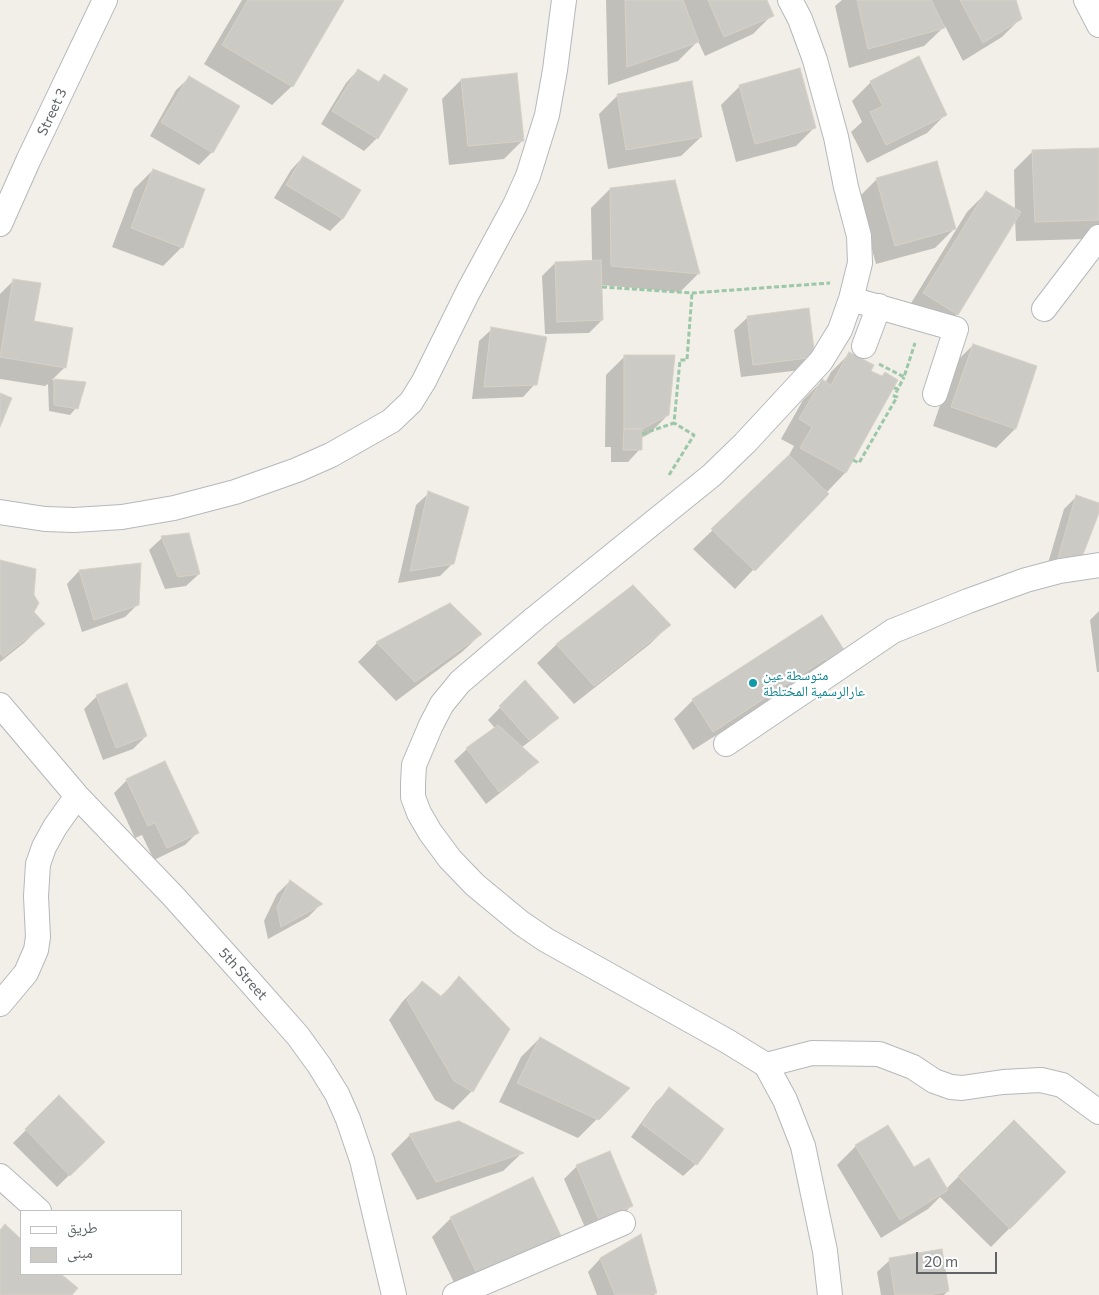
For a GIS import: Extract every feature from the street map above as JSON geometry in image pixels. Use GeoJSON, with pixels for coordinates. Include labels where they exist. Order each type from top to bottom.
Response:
{"type":"FeatureCollection","features":[{"type":"Feature","properties":{"kind":"street","name":"Street 3"},"geometry":{"type":"LineString","coordinates":[[0,224],[105,0]]}},
{"type":"Feature","properties":{"kind":"street"},"geometry":{"type":"LineString","coordinates":[[0,512],[46,519],[74,520],[122,517],[174,508],[235,492],[297,470],[331,455],[391,421],[410,402],[424,381],[528,176],[547,115],[564,0]]}},
{"type":"Feature","properties":{"kind":"street"},"geometry":{"type":"LineString","coordinates":[[790,0],[800,19],[815,60],[836,137],[858,236],[860,263],[840,330],[820,361],[745,444],[712,475],[528,624],[460,682],[442,704],[421,746],[414,765],[413,783],[414,797],[419,813],[450,859],[475,885],[521,923],[546,940],[727,1041],[766,1065],[785,1100],[803,1146],[825,1251],[830,1295]]}},
{"type":"Feature","properties":{"kind":"street"},"geometry":{"type":"LineString","coordinates":[[1086,0],[1099,25]]}},
{"type":"Feature","properties":{"kind":"street"},"geometry":{"type":"LineString","coordinates":[[1044,309],[1099,237]]}},
{"type":"Feature","properties":{"kind":"street"},"geometry":{"type":"LineString","coordinates":[[853,290],[878,306],[956,329],[935,394]]}},
{"type":"Feature","properties":{"kind":"street"},"geometry":{"type":"LineString","coordinates":[[869,353],[878,306]]}},
{"type":"Feature","properties":{"kind":"street"},"geometry":{"type":"LineString","coordinates":[[726,744],[893,631],[1026,580],[1060,571],[1099,565]]}},
{"type":"Feature","properties":{"kind":"street","name":"5th Street"},"geometry":{"type":"LineString","coordinates":[[0,705],[77,796],[174,897],[298,1036],[319,1065],[337,1094],[362,1160],[394,1295]]}},
{"type":"Feature","properties":{"kind":"street"},"geometry":{"type":"LineString","coordinates":[[0,1004],[26,973],[34,956],[38,938],[36,896],[38,864],[44,847],[55,827],[77,796]]}},
{"type":"Feature","properties":{"kind":"street"},"geometry":{"type":"LineString","coordinates":[[766,1065],[812,1053],[879,1054],[913,1067],[934,1081],[951,1087],[962,1088],[1003,1082],[1042,1080],[1062,1085],[1099,1112]]}},
{"type":"Feature","properties":{"kind":"street"},"geometry":{"type":"LineString","coordinates":[[0,1176],[38,1210]]}},
{"type":"Feature","properties":{"kind":"street"},"geometry":{"type":"LineString","coordinates":[[455,1295],[624,1223]]}},
{"type":"Feature","properties":{"kind":"path"},"geometry":{"type":"LineString","coordinates":[[602,287],[692,293],[853,290]]}},
{"type":"Feature","properties":{"kind":"path"},"geometry":{"type":"LineString","coordinates":[[674,422],[680,360],[687,360],[692,293]]}},
{"type":"Feature","properties":{"kind":"path"},"geometry":{"type":"LineString","coordinates":[[853,460],[859,463],[897,397],[894,396],[896,388],[904,377],[917,337]]}},
{"type":"Feature","properties":{"kind":"path"},"geometry":{"type":"LineString","coordinates":[[869,353],[904,377]]}},
{"type":"Feature","properties":{"kind":"path"},"geometry":{"type":"LineString","coordinates":[[674,422],[694,435],[666,479],[690,494]]}},
{"type":"Feature","properties":{"kind":"path"},"geometry":{"type":"LineString","coordinates":[[642,434],[674,422]]}},
{"type":"Feature","properties":{"kind":"building"},"geometry":{"type":"Polygon","coordinates":[[[248,0],[344,0],[293,87],[222,45],[248,0]]]}},
{"type":"Feature","properties":{"kind":"building"},"geometry":{"type":"Polygon","coordinates":[[[625,0],[683,0],[699,42],[627,67],[625,0]]]}},
{"type":"Feature","properties":{"kind":"building"},"geometry":{"type":"Polygon","coordinates":[[[708,0],[767,0],[774,16],[724,37],[708,0]]]}},
{"type":"Feature","properties":{"kind":"building"},"geometry":{"type":"Polygon","coordinates":[[[857,0],[931,0],[945,28],[868,49],[857,0]]]}},
{"type":"Feature","properties":{"kind":"building"},"geometry":{"type":"Polygon","coordinates":[[[960,0],[1016,0],[1022,19],[983,43],[960,0]]]}},
{"type":"Feature","properties":{"kind":"building"},"geometry":{"type":"Polygon","coordinates":[[[919,56],[947,115],[886,145],[870,112],[883,106],[870,81],[919,56]]]}},
{"type":"Feature","properties":{"kind":"building"},"geometry":{"type":"Polygon","coordinates":[[[800,68],[816,128],[755,144],[739,85],[800,68]]]}},
{"type":"Feature","properties":{"kind":"building"},"geometry":{"type":"Polygon","coordinates":[[[358,69],[379,82],[384,74],[408,89],[378,139],[332,111],[358,69]]]}},
{"type":"Feature","properties":{"kind":"building"},"geometry":{"type":"Polygon","coordinates":[[[517,73],[524,141],[468,146],[461,79],[517,73]]]}},
{"type":"Feature","properties":{"kind":"building"},"geometry":{"type":"Polygon","coordinates":[[[189,76],[240,106],[213,153],[161,122],[189,76]]]}},
{"type":"Feature","properties":{"kind":"building"},"geometry":{"type":"Polygon","coordinates":[[[692,81],[702,137],[626,150],[617,94],[692,81]]]}},
{"type":"Feature","properties":{"kind":"building"},"geometry":{"type":"Polygon","coordinates":[[[1099,148],[1099,220],[1035,222],[1032,150],[1099,148]]]}},
{"type":"Feature","properties":{"kind":"building"},"geometry":{"type":"Polygon","coordinates":[[[303,156],[361,190],[343,219],[286,185],[303,156]]]}},
{"type":"Feature","properties":{"kind":"building"},"geometry":{"type":"Polygon","coordinates":[[[937,161],[956,229],[895,246],[876,178],[937,161]]]}},
{"type":"Feature","properties":{"kind":"building"},"geometry":{"type":"Polygon","coordinates":[[[153,169],[205,189],[183,248],[131,228],[153,169]]]}},
{"type":"Feature","properties":{"kind":"building"},"geometry":{"type":"Polygon","coordinates":[[[675,180],[700,274],[611,266],[610,188],[675,180]]]}},
{"type":"Feature","properties":{"kind":"building"},"geometry":{"type":"Polygon","coordinates":[[[986,191],[1021,212],[958,315],[923,293],[986,191]]]}},
{"type":"Feature","properties":{"kind":"building"},"geometry":{"type":"Polygon","coordinates":[[[601,260],[603,320],[557,322],[555,262],[601,260]]]}},
{"type":"Feature","properties":{"kind":"building"},"geometry":{"type":"Polygon","coordinates":[[[13,279],[41,283],[34,321],[73,328],[66,368],[0,357],[13,279]]]}},
{"type":"Feature","properties":{"kind":"building"},"geometry":{"type":"Polygon","coordinates":[[[809,308],[815,357],[753,365],[747,316],[809,308]]]}},
{"type":"Feature","properties":{"kind":"building"},"geometry":{"type":"Polygon","coordinates":[[[491,327],[547,337],[537,385],[484,387],[491,327]]]}},
{"type":"Feature","properties":{"kind":"building"},"geometry":{"type":"Polygon","coordinates":[[[973,344],[1037,366],[1016,429],[951,407],[973,344]]]}},
{"type":"Feature","properties":{"kind":"building"},"geometry":{"type":"Polygon","coordinates":[[[849,352],[874,365],[871,371],[882,376],[885,372],[898,380],[846,473],[800,448],[812,427],[799,419],[822,379],[831,385],[849,352]]]}},
{"type":"Feature","properties":{"kind":"building"},"geometry":{"type":"Polygon","coordinates":[[[624,355],[675,355],[669,415],[642,429],[624,429],[624,355]]]}},
{"type":"Feature","properties":{"kind":"building"},"geometry":{"type":"Polygon","coordinates":[[[54,379],[86,382],[78,409],[54,405],[54,379]]]}},
{"type":"Feature","properties":{"kind":"building"},"geometry":{"type":"Polygon","coordinates":[[[0,393],[12,398],[0,427],[0,393]]]}},
{"type":"Feature","properties":{"kind":"building"},"geometry":{"type":"Polygon","coordinates":[[[624,429],[642,429],[642,450],[623,450],[624,429]]]}},
{"type":"Feature","properties":{"kind":"building"},"geometry":{"type":"Polygon","coordinates":[[[789,455],[829,494],[755,571],[711,529],[789,455]]]}},
{"type":"Feature","properties":{"kind":"building"},"geometry":{"type":"Polygon","coordinates":[[[428,491],[469,507],[454,564],[410,571],[428,491]]]}},
{"type":"Feature","properties":{"kind":"building"},"geometry":{"type":"Polygon","coordinates":[[[1076,495],[1099,503],[1099,513],[1082,557],[1058,558],[1076,495]]]}},
{"type":"Feature","properties":{"kind":"building"},"geometry":{"type":"Polygon","coordinates":[[[189,533],[200,574],[178,577],[161,536],[189,533]]]}},
{"type":"Feature","properties":{"kind":"building"},"geometry":{"type":"Polygon","coordinates":[[[0,560],[36,569],[34,595],[39,603],[34,612],[45,624],[3,657],[0,653],[0,560]]]}},
{"type":"Feature","properties":{"kind":"building"},"geometry":{"type":"Polygon","coordinates":[[[141,563],[139,605],[94,620],[79,570],[141,563]]]}},
{"type":"Feature","properties":{"kind":"building"},"geometry":{"type":"Polygon","coordinates":[[[633,585],[671,625],[594,686],[556,644],[633,585]]]}},
{"type":"Feature","properties":{"kind":"building"},"geometry":{"type":"Polygon","coordinates":[[[450,603],[482,634],[415,682],[376,642],[450,603]]]}},
{"type":"Feature","properties":{"kind":"building","name":"متوسطة عين عارالرسمية المختلطة"},"geometry":{"type":"Polygon","coordinates":[[[822,615],[848,656],[831,667],[825,659],[713,732],[692,699],[822,615]]]}},
{"type":"Feature","properties":{"kind":"building"},"geometry":{"type":"Polygon","coordinates":[[[525,680],[559,718],[529,740],[499,706],[525,680]]]}},
{"type":"Feature","properties":{"kind":"building"},"geometry":{"type":"Polygon","coordinates":[[[127,683],[147,736],[116,748],[96,695],[127,683]]]}},
{"type":"Feature","properties":{"kind":"building"},"geometry":{"type":"Polygon","coordinates":[[[498,725],[539,762],[499,792],[466,748],[498,725]]]}},
{"type":"Feature","properties":{"kind":"building"},"geometry":{"type":"Polygon","coordinates":[[[165,761],[199,833],[167,848],[155,823],[148,826],[126,779],[165,761]]]}},
{"type":"Feature","properties":{"kind":"building"},"geometry":{"type":"Polygon","coordinates":[[[290,880],[323,904],[281,927],[277,907],[290,880]]]}},
{"type":"Feature","properties":{"kind":"building"},"geometry":{"type":"Polygon","coordinates":[[[459,976],[510,1029],[473,1092],[454,1081],[407,1000],[422,981],[442,997],[459,976]]]}},
{"type":"Feature","properties":{"kind":"building"},"geometry":{"type":"Polygon","coordinates":[[[540,1037],[630,1088],[599,1120],[517,1083],[540,1037]]]}},
{"type":"Feature","properties":{"kind":"building"},"geometry":{"type":"Polygon","coordinates":[[[669,1087],[724,1129],[697,1165],[642,1124],[669,1087]]]}},
{"type":"Feature","properties":{"kind":"building"},"geometry":{"type":"Polygon","coordinates":[[[59,1095],[105,1142],[70,1176],[25,1129],[59,1095]]]}},
{"type":"Feature","properties":{"kind":"building"},"geometry":{"type":"Polygon","coordinates":[[[1014,1120],[1066,1172],[1010,1229],[958,1176],[1014,1120]]]}},
{"type":"Feature","properties":{"kind":"building"},"geometry":{"type":"Polygon","coordinates":[[[459,1121],[524,1153],[436,1182],[409,1134],[459,1121]]]}},
{"type":"Feature","properties":{"kind":"building"},"geometry":{"type":"Polygon","coordinates":[[[888,1125],[914,1167],[929,1158],[948,1190],[900,1220],[855,1145],[888,1125]]]}},
{"type":"Feature","properties":{"kind":"building"},"geometry":{"type":"Polygon","coordinates":[[[610,1151],[633,1206],[599,1220],[576,1165],[610,1151]]]}},
{"type":"Feature","properties":{"kind":"building"},"geometry":{"type":"Polygon","coordinates":[[[533,1177],[563,1240],[480,1280],[450,1217],[533,1177]]]}},
{"type":"Feature","properties":{"kind":"building"},"geometry":{"type":"Polygon","coordinates":[[[5,1224],[20,1238],[20,1275],[62,1275],[78,1288],[72,1295],[0,1295],[0,1230],[5,1224]]]}},
{"type":"Feature","properties":{"kind":"building"},"geometry":{"type":"Polygon","coordinates":[[[641,1234],[657,1293],[615,1295],[600,1258],[641,1234]]]}},
{"type":"Feature","properties":{"kind":"building"},"geometry":{"type":"Polygon","coordinates":[[[942,1249],[949,1291],[928,1295],[895,1295],[889,1258],[942,1249]]]}},
{"type":"Feature","properties":{"kind":"place","name":"متوسطة عين عارالرسمية المختلطة"},"geometry":{"type":"Point","coordinates":[753,683]}}]}
